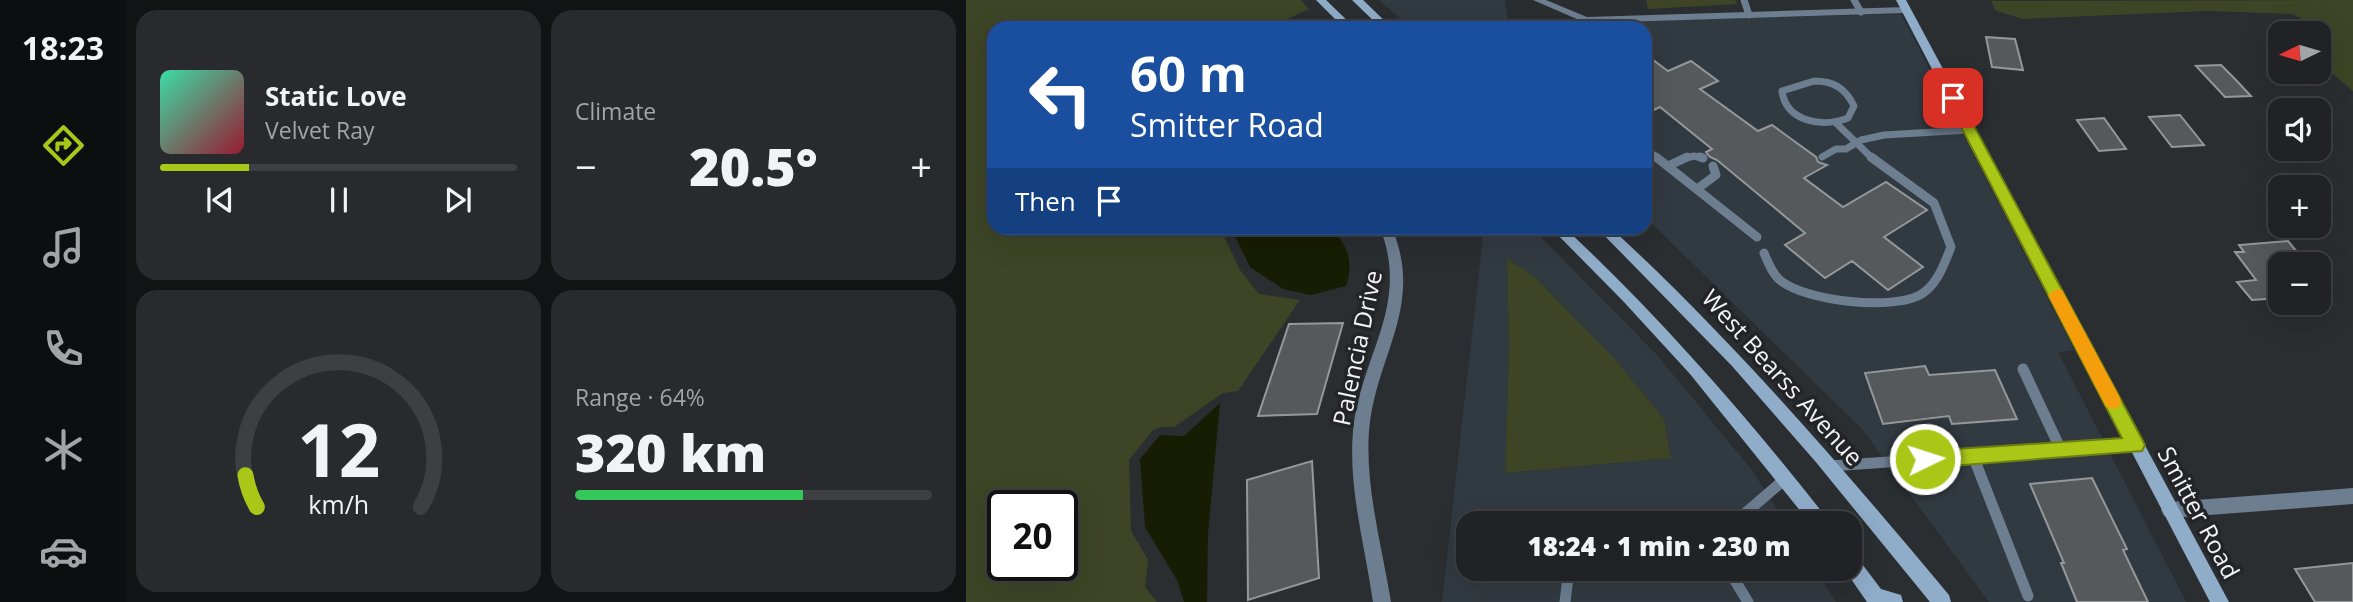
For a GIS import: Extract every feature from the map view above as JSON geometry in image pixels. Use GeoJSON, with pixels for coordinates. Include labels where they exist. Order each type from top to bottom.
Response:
{"type":"FeatureCollection","features":[{"type":"Feature","properties":{"kind":"main road"},"geometry":{"type":"LineString","coordinates":[[1321,0],[1343,21]]}},
{"type":"Feature","properties":{"kind":"main road"},"geometry":{"type":"LineString","coordinates":[[1357,0],[1380,21]]}},
{"type":"Feature","properties":{"kind":"main road","name":"Smitter Road"},"geometry":{"type":"LineString","coordinates":[[1904,5],[2220,602]]}},
{"type":"Feature","properties":{"kind":"main road"},"geometry":{"type":"LineString","coordinates":[[1565,235],[1658,328],[1811,511]]}},
{"type":"Feature","properties":{"kind":"main road","name":"West Bearss Avenue"},"geometry":{"type":"LineString","coordinates":[[1610,235],[1702,323],[1829,466],[1941,602]]}},
{"type":"Feature","properties":{"kind":"main road"},"geometry":{"type":"LineString","coordinates":[[1862,578],[1877,599],[1894,602]]}},
{"type":"Feature","properties":{"kind":"street"},"geometry":{"type":"LineString","coordinates":[[1538,0],[1586,20],[1861,12],[1904,5]]}},
{"type":"Feature","properties":{"kind":"street","name":"Palencia Drive"},"geometry":{"type":"LineString","coordinates":[[1382,602],[1363,472],[1361,428],[1400,278],[1397,252],[1391,235]]}},
{"type":"Feature","properties":{"kind":"street"},"geometry":{"type":"LineString","coordinates":[[2170,510],[2353,496]]}},
{"type":"Feature","properties":{"kind":"lane"},"geometry":{"type":"LineString","coordinates":[[1744,0],[1749,15]]}},
{"type":"Feature","properties":{"kind":"lane"},"geometry":{"type":"LineString","coordinates":[[1854,0],[1861,12]]}},
{"type":"Feature","properties":{"kind":"lane"},"geometry":{"type":"LineString","coordinates":[[1764,253],[1780,280],[1809,293],[1848,302],[1885,301],[1918,296],[1939,277],[1951,247],[1934,203],[1855,143],[1836,123],[1804,119],[1789,111],[1782,102],[1782,91],[1794,84],[1812,80],[1828,81],[1841,86],[1850,95],[1854,106],[1848,118],[1836,123]]}},
{"type":"Feature","properties":{"kind":"lane"},"geometry":{"type":"LineString","coordinates":[[1822,157],[1855,143],[1884,135],[1970,130]]}},
{"type":"Feature","properties":{"kind":"lane"},"geometry":{"type":"LineString","coordinates":[[1652,153],[1757,237]]}},
{"type":"Feature","properties":{"kind":"lane"},"geometry":{"type":"LineString","coordinates":[[1668,166],[1685,157],[1703,158]]}},
{"type":"Feature","properties":{"kind":"lane"},"geometry":{"type":"LineString","coordinates":[[1697,189],[1716,175],[1713,166]]}},
{"type":"Feature","properties":{"kind":"lane"},"geometry":{"type":"LineString","coordinates":[[2023,369],[2061,450]]}},
{"type":"Feature","properties":{"kind":"lane"},"geometry":{"type":"LineString","coordinates":[[1829,466],[2136,445]]}},
{"type":"Feature","properties":{"kind":"lane"},"geometry":{"type":"LineString","coordinates":[[1973,456],[2028,596]]}},
{"type":"Feature","properties":{"kind":"lane"},"geometry":{"type":"LineString","coordinates":[[1748,511],[1786,478]]}},
{"type":"Feature","properties":{"kind":"lane"},"geometry":{"type":"LineString","coordinates":[[1566,602],[1568,581]]}},
{"type":"Feature","properties":{"kind":"lane"},"geometry":{"type":"LineString","coordinates":[[1735,581],[1748,602]]}},
{"type":"Feature","properties":{"kind":"shaded area"},"geometry":{"type":"Polygon","coordinates":[[[966,0],[1301,0],[1309,9],[1283,21],[987,21],[987,235],[1223,235],[1240,270],[1259,294],[1300,300],[1238,391],[1223,393],[1174,427],[1153,430],[1129,460],[1131,531],[1148,560],[1145,587],[1157,602],[966,602],[966,0]]]}},
{"type":"Feature","properties":{"kind":"shaded area"},"geometry":{"type":"Polygon","coordinates":[[[1379,0],[1505,0],[1508,21],[1403,21],[1379,0]]]}},
{"type":"Feature","properties":{"kind":"shaded area"},"geometry":{"type":"Polygon","coordinates":[[[1646,0],[1735,0],[1737,4],[1648,9],[1646,0]]]}},
{"type":"Feature","properties":{"kind":"shaded area"},"geometry":{"type":"Polygon","coordinates":[[[2353,0],[2353,91],[2331,72],[2331,21],[2304,21],[2292,14],[2207,11],[2022,19],[1995,10],[1991,1],[2353,0]]]}},
{"type":"Feature","properties":{"kind":"shaded area"},"geometry":{"type":"Polygon","coordinates":[[[1901,14],[2074,350],[2058,352],[2186,602],[1989,602],[1862,429],[1652,224],[1652,21],[1626,21],[1901,14]]]}},
{"type":"Feature","properties":{"kind":"shaded area"},"geometry":{"type":"Polygon","coordinates":[[[1234,235],[1337,235],[1349,261],[1346,286],[1311,295],[1283,289],[1250,267],[1234,235]]]}},
{"type":"Feature","properties":{"kind":"shaded area"},"geometry":{"type":"Polygon","coordinates":[[[1483,235],[1539,235],[1657,355],[1751,469],[1778,511],[1456,511],[1456,581],[1823,581],[1836,602],[1442,602],[1483,235]],[[1507,258],[1509,348],[1505,473],[1671,458],[1664,419],[1616,360],[1535,277],[1507,258]]]}},
{"type":"Feature","properties":{"kind":"shaded area"},"geometry":{"type":"Polygon","coordinates":[[[1507,258],[1535,277],[1616,360],[1664,419],[1671,458],[1505,473],[1509,348],[1507,258]]]}},
{"type":"Feature","properties":{"kind":"shaded area"},"geometry":{"type":"Polygon","coordinates":[[[1220,403],[1208,534],[1207,602],[1184,602],[1177,580],[1145,527],[1140,459],[1160,435],[1184,436],[1220,403]]]}},
{"type":"Feature","properties":{"kind":"building"},"geometry":{"type":"Polygon","coordinates":[[[1986,37],[2015,39],[2023,70],[1992,67],[1986,37]]]}},
{"type":"Feature","properties":{"kind":"building"},"geometry":{"type":"Polygon","coordinates":[[[1652,59],[1668,71],[1691,61],[1718,81],[1700,89],[1758,131],[1772,125],[1816,157],[1818,162],[1827,165],[1804,178],[1843,207],[1886,182],[1927,210],[1884,237],[1923,267],[1888,290],[1852,261],[1825,278],[1785,245],[1805,233],[1710,157],[1706,152],[1712,149],[1660,107],[1652,111],[1652,59]]]}},
{"type":"Feature","properties":{"kind":"building"},"geometry":{"type":"Polygon","coordinates":[[[2221,65],[2251,96],[2225,97],[2196,66],[2221,65]]]}},
{"type":"Feature","properties":{"kind":"building"},"geometry":{"type":"Polygon","coordinates":[[[2180,115],[2204,145],[2172,147],[2149,117],[2180,115]]]}},
{"type":"Feature","properties":{"kind":"building"},"geometry":{"type":"Polygon","coordinates":[[[2104,118],[2126,149],[2099,151],[2077,120],[2104,118]]]}},
{"type":"Feature","properties":{"kind":"building"},"geometry":{"type":"Polygon","coordinates":[[[2288,241],[2297,252],[2268,252],[2268,299],[2252,300],[2237,282],[2256,280],[2235,252],[2244,252],[2239,245],[2288,241]]]}},
{"type":"Feature","properties":{"kind":"building"},"geometry":{"type":"Polygon","coordinates":[[[1343,323],[1317,414],[1258,416],[1289,324],[1343,323]]]}},
{"type":"Feature","properties":{"kind":"building"},"geometry":{"type":"Polygon","coordinates":[[[1925,366],[1929,375],[1995,370],[2017,419],[1952,424],[1949,416],[1883,424],[1865,373],[1925,366]]]}},
{"type":"Feature","properties":{"kind":"building"},"geometry":{"type":"Polygon","coordinates":[[[1312,461],[1319,578],[1248,600],[1247,480],[1312,461]]]}},
{"type":"Feature","properties":{"kind":"building"},"geometry":{"type":"Polygon","coordinates":[[[2092,478],[2127,549],[2123,550],[2148,602],[2077,602],[2061,563],[2064,563],[2030,484],[2092,478]]]}},
{"type":"Feature","properties":{"kind":"building"},"geometry":{"type":"Polygon","coordinates":[[[2353,563],[2353,602],[2315,602],[2295,569],[2353,563]]]}},
{"type":"Feature","properties":{"kind":"slow traffic"},"geometry":{"type":"LineString","coordinates":[[2056,295],[2113,401]]}},
{"type":"Feature","properties":{"kind":"route"},"geometry":{"type":"LineString","coordinates":[[1925,459],[2136,445],[1953,98]]}}]}
